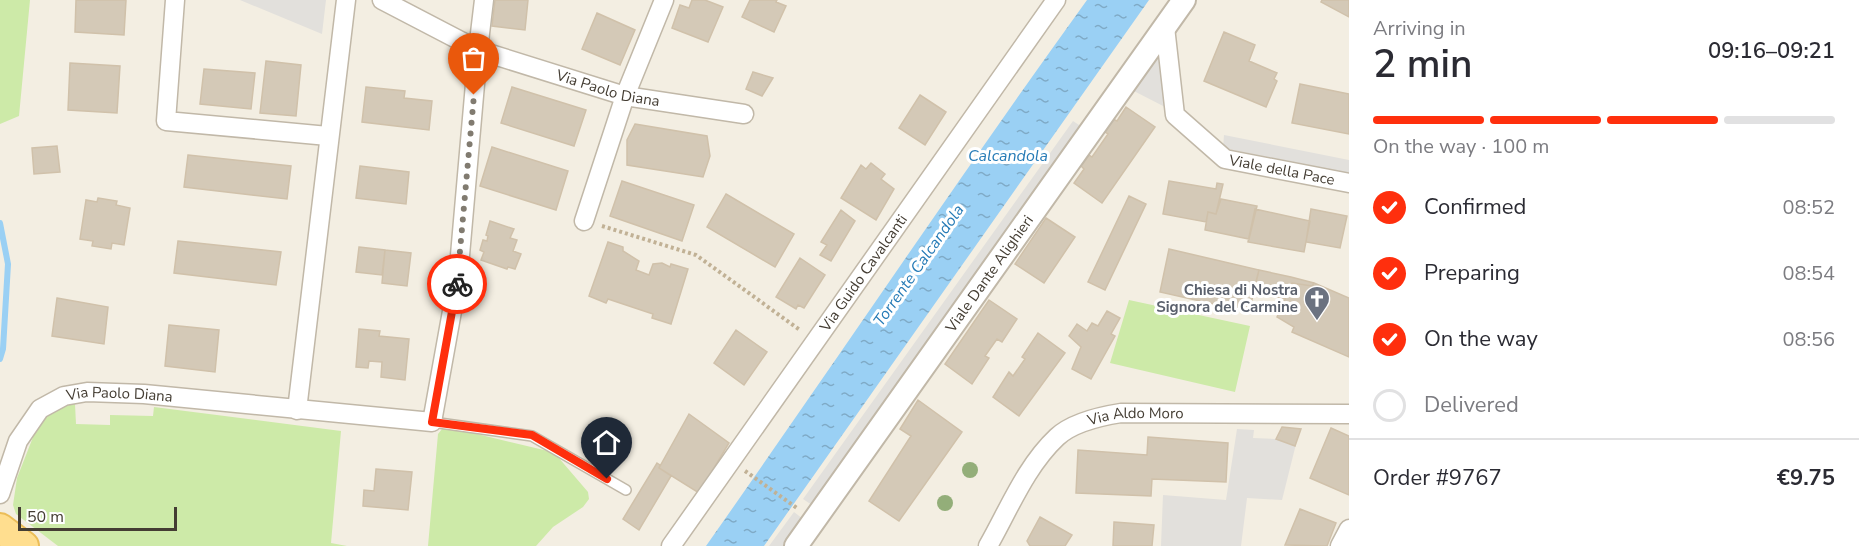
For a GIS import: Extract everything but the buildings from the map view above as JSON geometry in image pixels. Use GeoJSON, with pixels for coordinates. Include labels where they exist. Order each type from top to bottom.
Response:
{"type":"FeatureCollection","features":[{"type":"Feature","properties":{"kind":"main road"},"geometry":{"type":"LineString","coordinates":[[0,528],[24,546]]}},
{"type":"Feature","properties":{"kind":"street"},"geometry":{"type":"LineString","coordinates":[[175,0],[166,121],[328,136]]}},
{"type":"Feature","properties":{"kind":"street"},"geometry":{"type":"LineString","coordinates":[[297,410],[346,0]]}},
{"type":"Feature","properties":{"kind":"street","name":"Via Paolo Diana"},"geometry":{"type":"LineString","coordinates":[[382,0],[478,50],[625,96],[744,114]]}},
{"type":"Feature","properties":{"kind":"street"},"geometry":{"type":"LineString","coordinates":[[432,422],[458,278],[484,0]]}},
{"type":"Feature","properties":{"kind":"street"},"geometry":{"type":"LineString","coordinates":[[584,220],[625,96],[664,0]]}},
{"type":"Feature","properties":{"kind":"street","name":"Via Guido Cavalcanti"},"geometry":{"type":"LineString","coordinates":[[671,546],[1056,0]]}},
{"type":"Feature","properties":{"kind":"street","name":"Viale Dante Alighieri"},"geometry":{"type":"LineString","coordinates":[[796,546],[1184,0]]}},
{"type":"Feature","properties":{"kind":"street","name":"Viale della Pace"},"geometry":{"type":"LineString","coordinates":[[1165,27],[1175,115],[1225,159],[1349,183]]}},
{"type":"Feature","properties":{"kind":"street","name":"Via Paolo Diana"},"geometry":{"type":"LineString","coordinates":[[0,494],[18,441],[40,409],[64,396],[87,392],[144,394],[432,422]]}},
{"type":"Feature","properties":{"kind":"street","name":"Via Aldo Moro"},"geometry":{"type":"LineString","coordinates":[[988,546],[1034,464],[1059,435],[1096,417],[1121,413],[1349,414]]}},
{"type":"Feature","properties":{"kind":"street"},"geometry":{"type":"LineString","coordinates":[[1340,546],[1349,529]]}},
{"type":"Feature","properties":{"kind":"lane"},"geometry":{"type":"LineString","coordinates":[[432,422],[532,435],[626,490]]}},
{"type":"Feature","properties":{"kind":"path"},"geometry":{"type":"LineString","coordinates":[[584,220],[696,255],[817,341]]}},
{"type":"Feature","properties":{"kind":"path"},"geometry":{"type":"LineString","coordinates":[[732,462],[814,520]]}},
{"type":"Feature","properties":{"kind":"green space"},"geometry":{"type":"Polygon","coordinates":[[[0,0],[30,0],[19,116],[0,124],[0,0]]]}},
{"type":"Feature","properties":{"kind":"green space"},"geometry":{"type":"Polygon","coordinates":[[[1129,300],[1250,326],[1235,392],[1110,363],[1129,300]]]}},
{"type":"Feature","properties":{"kind":"green space"},"geometry":{"type":"Polygon","coordinates":[[[75,404],[76,424],[110,425],[110,415],[153,416],[154,407],[341,431],[331,543],[347,546],[58,546],[16,514],[13,505],[17,478],[37,427],[51,412],[75,404]]]}},
{"type":"Feature","properties":{"kind":"green space"},"geometry":{"type":"Polygon","coordinates":[[[452,428],[548,451],[558,457],[588,492],[589,499],[583,507],[553,527],[536,546],[428,546],[438,434],[442,429],[452,428]]]}},
{"type":"Feature","properties":{"kind":"shaded area"},"geometry":{"type":"Polygon","coordinates":[[[240,0],[326,0],[322,34],[240,0]]]}},
{"type":"Feature","properties":{"kind":"shaded area"},"geometry":{"type":"Polygon","coordinates":[[[1162,39],[1167,108],[1128,88],[1162,39]]]}},
{"type":"Feature","properties":{"kind":"shaded area"},"geometry":{"type":"Polygon","coordinates":[[[1073,121],[1082,127],[812,505],[803,499],[1073,121]]]}},
{"type":"Feature","properties":{"kind":"shaded area"},"geometry":{"type":"Polygon","coordinates":[[[1224,135],[1349,160],[1349,173],[1223,148],[1224,135]]]}},
{"type":"Feature","properties":{"kind":"shaded area"},"geometry":{"type":"Polygon","coordinates":[[[1237,429],[1254,430],[1253,438],[1297,440],[1282,500],[1247,498],[1241,546],[1161,546],[1163,495],[1226,500],[1237,429]]]}},
{"type":"Feature","properties":{"kind":"shaded area"},"geometry":{"type":"Polygon","coordinates":[[[794,512],[803,519],[784,546],[769,546],[794,512]]]}},
{"type":"Feature","properties":{"kind":"water","name":"Calcandola"},"geometry":{"type":"Polygon","coordinates":[[[1087,0],[1149,0],[764,546],[706,546],[991,136],[1087,0]]]}},
{"type":"Feature","properties":{"kind":"waterway"},"geometry":{"type":"LineString","coordinates":[[0,223],[8,264],[3,349],[0,359]]}},
{"type":"Feature","properties":{"kind":"way so far"},"geometry":{"type":"LineString","coordinates":[[457,284],[474,95]]}},
{"type":"Feature","properties":{"kind":"place","name":"Chiesa di Nostra Signora del Carmine"},"geometry":{"type":"Point","coordinates":[1317,322]}},
{"type":"Feature","properties":{"kind":"route"},"geometry":{"type":"LineString","coordinates":[[457,284],[432,422],[532,435],[607,479]]}},
{"type":"Feature","properties":{"kind":"water label","name":"Torrente Calcandola"},"geometry":{"type":"Point","coordinates":[918,265]}}]}
